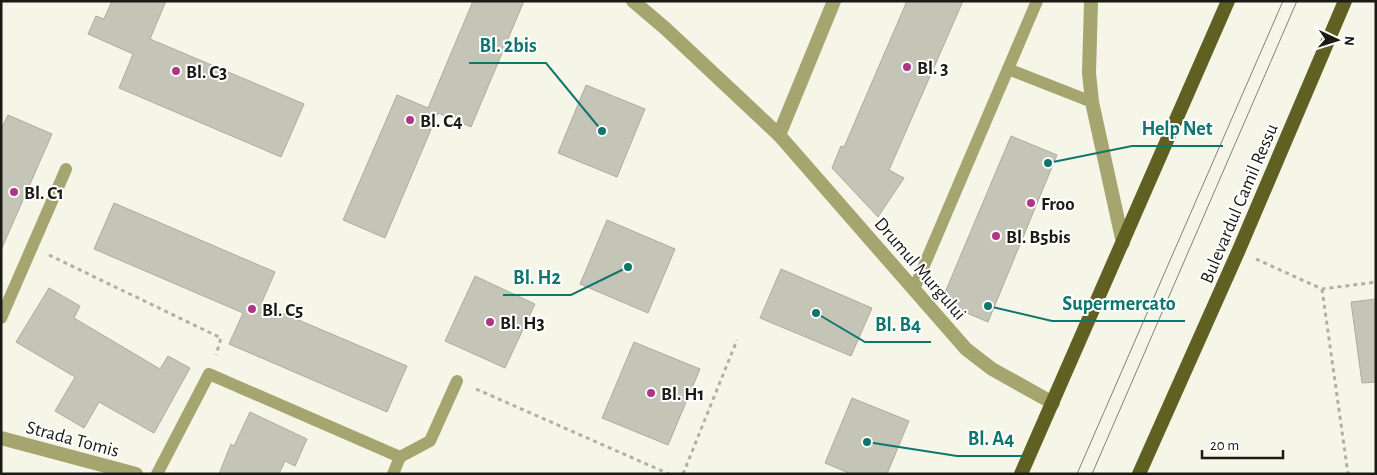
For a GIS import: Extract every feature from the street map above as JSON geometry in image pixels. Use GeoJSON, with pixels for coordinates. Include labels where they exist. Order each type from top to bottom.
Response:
{"type":"FeatureCollection","features":[{"type":"Feature","properties":{"kind":"main road"},"geometry":{"type":"LineString","coordinates":[[1021,474],[1124,243],[1228,1]]}},
{"type":"Feature","properties":{"kind":"main road","name":"Bulevardul Camil Ressu"},"geometry":{"type":"LineString","coordinates":[[1139,474],[1238,252],[1344,1]]}},
{"type":"Feature","properties":{"kind":"street","name":"Drumul Murgului"},"geometry":{"type":"LineString","coordinates":[[633,1],[666,29],[779,135],[976,357],[1013,382],[1053,403]]}},
{"type":"Feature","properties":{"kind":"street"},"geometry":{"type":"LineString","coordinates":[[779,135],[834,1]]}},
{"type":"Feature","properties":{"kind":"street"},"geometry":{"type":"LineString","coordinates":[[1091,1],[1089,73],[1092,102],[1124,243]]}},
{"type":"Feature","properties":{"kind":"street","name":"Strada Tomis"},"geometry":{"type":"LineString","coordinates":[[1,438],[136,474]]}},
{"type":"Feature","properties":{"kind":"lane"},"geometry":{"type":"LineString","coordinates":[[914,289],[1036,1]]}},
{"type":"Feature","properties":{"kind":"lane"},"geometry":{"type":"LineString","coordinates":[[1008,69],[1092,102]]}},
{"type":"Feature","properties":{"kind":"lane"},"geometry":{"type":"LineString","coordinates":[[1,318],[66,170]]}},
{"type":"Feature","properties":{"kind":"lane"},"geometry":{"type":"LineString","coordinates":[[157,474],[209,374],[400,457]]}},
{"type":"Feature","properties":{"kind":"lane"},"geometry":{"type":"LineString","coordinates":[[392,474],[400,457],[430,441],[457,381]]}},
{"type":"Feature","properties":{"kind":"path"},"geometry":{"type":"LineString","coordinates":[[32,247],[221,338],[209,374]]}},
{"type":"Feature","properties":{"kind":"path"},"geometry":{"type":"LineString","coordinates":[[1238,252],[1322,289],[1376,282]]}},
{"type":"Feature","properties":{"kind":"path"},"geometry":{"type":"LineString","coordinates":[[1322,289],[1348,474]]}},
{"type":"Feature","properties":{"kind":"path"},"geometry":{"type":"LineString","coordinates":[[683,474],[737,340]]}},
{"type":"Feature","properties":{"kind":"path"},"geometry":{"type":"LineString","coordinates":[[457,381],[669,474]]}},
{"type":"Feature","properties":{"kind":"building","name":"Bl. C3"},"geometry":{"type":"Polygon","coordinates":[[[112,1],[166,1],[150,39],[304,104],[281,157],[119,88],[133,54],[88,34],[96,16],[104,19],[112,1]]]}},
{"type":"Feature","properties":{"kind":"building","name":"Bl. C4"},"geometry":{"type":"Polygon","coordinates":[[[473,1],[524,1],[471,127],[438,113],[385,238],[343,220],[397,95],[428,108],[473,1]]]}},
{"type":"Feature","properties":{"kind":"building","name":"Bl. 3"},"geometry":{"type":"Polygon","coordinates":[[[907,1],[963,1],[889,170],[904,178],[878,217],[832,168],[841,146],[844,147],[907,1]]]}},
{"type":"Feature","properties":{"kind":"building"},"geometry":{"type":"Polygon","coordinates":[[[586,85],[645,109],[617,177],[558,153],[586,85]]]}},
{"type":"Feature","properties":{"kind":"building","name":"Bl. C1"},"geometry":{"type":"Polygon","coordinates":[[[8,115],[52,134],[1,250],[1,129],[8,115]]]}},
{"type":"Feature","properties":{"kind":"building","name":"Bl. B5bis"},"geometry":{"type":"Polygon","coordinates":[[[1011,136],[1057,155],[988,322],[941,302],[1011,136]]]}},
{"type":"Feature","properties":{"kind":"building","name":"Bl. C5"},"geometry":{"type":"Polygon","coordinates":[[[114,203],[275,272],[261,304],[407,366],[387,412],[229,344],[243,313],[94,249],[114,203]]]}},
{"type":"Feature","properties":{"kind":"building"},"geometry":{"type":"Polygon","coordinates":[[[607,220],[675,249],[648,313],[580,284],[607,220]]]}},
{"type":"Feature","properties":{"kind":"building"},"geometry":{"type":"Polygon","coordinates":[[[781,269],[872,308],[851,356],[760,318],[781,269]]]}},
{"type":"Feature","properties":{"kind":"building","name":"Bl. H3"},"geometry":{"type":"Polygon","coordinates":[[[475,276],[535,304],[505,368],[445,341],[475,276]]]}},
{"type":"Feature","properties":{"kind":"building"},"geometry":{"type":"Polygon","coordinates":[[[49,288],[80,306],[74,318],[160,369],[168,356],[190,368],[154,433],[99,402],[84,428],[55,411],[75,377],[16,342],[49,288]]]}},
{"type":"Feature","properties":{"kind":"building"},"geometry":{"type":"Polygon","coordinates":[[[1376,299],[1376,382],[1362,383],[1351,302],[1376,299]]]}},
{"type":"Feature","properties":{"kind":"building","name":"Bl. H1"},"geometry":{"type":"Polygon","coordinates":[[[634,342],[700,369],[668,445],[602,418],[634,342]]]}},
{"type":"Feature","properties":{"kind":"building"},"geometry":{"type":"Polygon","coordinates":[[[852,398],[909,421],[887,474],[851,474],[825,463],[852,398]]]}},
{"type":"Feature","properties":{"kind":"building"},"geometry":{"type":"Polygon","coordinates":[[[250,412],[307,439],[295,466],[285,461],[279,474],[219,474],[231,444],[234,446],[250,412]]]}},
{"type":"Feature","properties":{"kind":"tram line"},"geometry":{"type":"LineString","coordinates":[[1077,474],[1283,1]]}},
{"type":"Feature","properties":{"kind":"tram line"},"geometry":{"type":"LineString","coordinates":[[1092,474],[1297,1]]}},
{"type":"Feature","properties":{"kind":"place","name":"Bl. 3"},"geometry":{"type":"Point","coordinates":[907,67]}},
{"type":"Feature","properties":{"kind":"place","name":"Bl. C3"},"geometry":{"type":"Point","coordinates":[176,71]}},
{"type":"Feature","properties":{"kind":"place","name":"Bl. C4"},"geometry":{"type":"Point","coordinates":[410,120]}},
{"type":"Feature","properties":{"kind":"place","name":"Bl. 2bis"},"geometry":{"type":"Point","coordinates":[602,131]}},
{"type":"Feature","properties":{"kind":"place","name":"Help Net"},"geometry":{"type":"Point","coordinates":[1048,163]}},
{"type":"Feature","properties":{"kind":"place","name":"Bl. C1"},"geometry":{"type":"Point","coordinates":[14,192]}},
{"type":"Feature","properties":{"kind":"place","name":"Froo"},"geometry":{"type":"Point","coordinates":[1031,203]}},
{"type":"Feature","properties":{"kind":"place","name":"Bl. B5bis"},"geometry":{"type":"Point","coordinates":[996,236]}},
{"type":"Feature","properties":{"kind":"place","name":"Bl. H2"},"geometry":{"type":"Point","coordinates":[628,267]}},
{"type":"Feature","properties":{"kind":"place","name":"Supermercato"},"geometry":{"type":"Point","coordinates":[988,306]}},
{"type":"Feature","properties":{"kind":"place","name":"Bl. C5"},"geometry":{"type":"Point","coordinates":[252,309]}},
{"type":"Feature","properties":{"kind":"place","name":"Bl. B4"},"geometry":{"type":"Point","coordinates":[816,313]}},
{"type":"Feature","properties":{"kind":"place","name":"Bl. H3"},"geometry":{"type":"Point","coordinates":[490,322]}},
{"type":"Feature","properties":{"kind":"place","name":"Bl. H1"},"geometry":{"type":"Point","coordinates":[651,393]}},
{"type":"Feature","properties":{"kind":"place","name":"Bl. A4"},"geometry":{"type":"Point","coordinates":[867,442]}}]}
